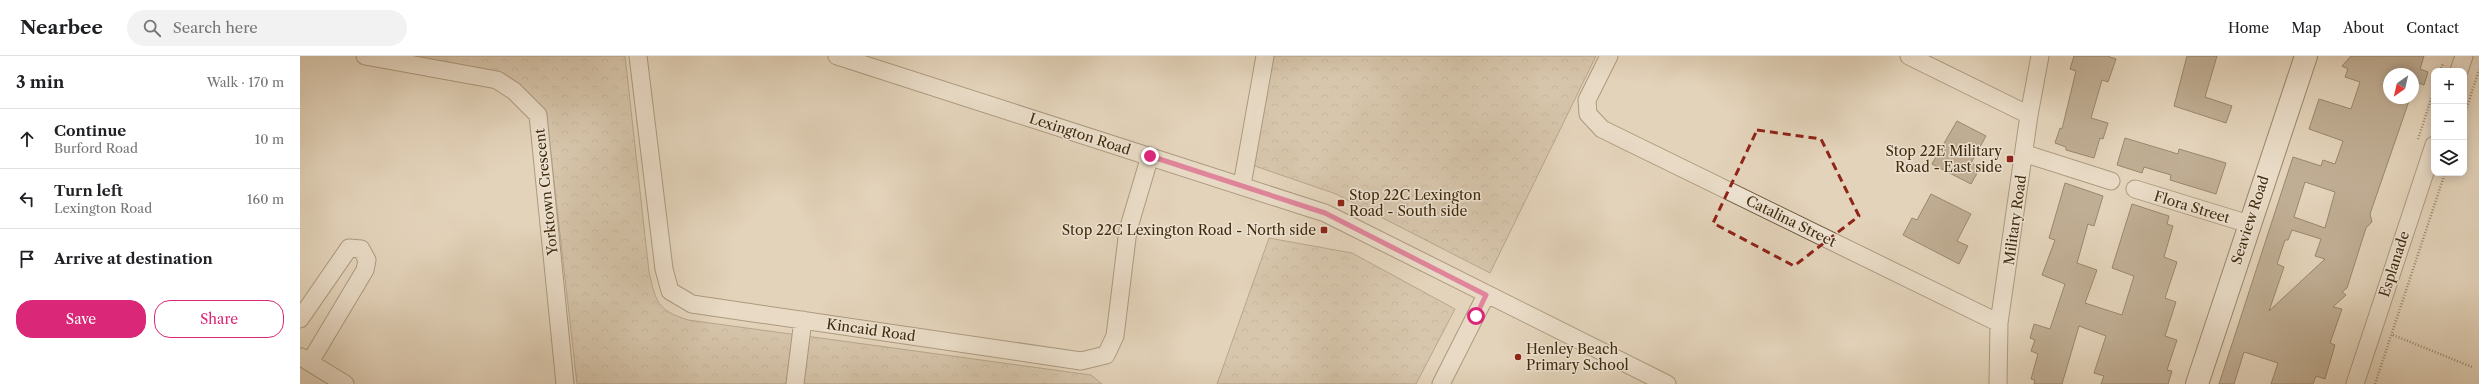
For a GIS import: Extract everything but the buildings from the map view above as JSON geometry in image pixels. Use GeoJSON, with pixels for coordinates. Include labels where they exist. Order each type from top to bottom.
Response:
{"type":"FeatureCollection","features":[{"type":"Feature","properties":{"kind":"main road","name":"Seaview Road"},"geometry":{"type":"LineString","coordinates":[[2197,384],[2306,56]]}},
{"type":"Feature","properties":{"kind":"street","name":"Yorktown Crescent"},"geometry":{"type":"LineString","coordinates":[[365,56],[497,80],[514,91],[538,115],[565,384]]}},
{"type":"Feature","properties":{"kind":"street","name":"Kincaid Road"},"geometry":{"type":"LineString","coordinates":[[638,56],[664,269],[670,291],[692,304],[1081,361],[1106,354],[1115,336],[1128,230],[1150,156]]}},
{"type":"Feature","properties":{"kind":"street","name":"Lexington Road"},"geometry":{"type":"LineString","coordinates":[[837,56],[1242,185],[1325,213],[1486,295],[1667,384]]}},
{"type":"Feature","properties":{"kind":"street"},"geometry":{"type":"LineString","coordinates":[[1242,185],[1265,56]]}},
{"type":"Feature","properties":{"kind":"street","name":"Catalina Street"},"geometry":{"type":"LineString","coordinates":[[1609,56],[1587,100],[1588,114],[1602,129],[1999,323]]}},
{"type":"Feature","properties":{"kind":"street"},"geometry":{"type":"LineString","coordinates":[[1909,56],[2029,115]]}},
{"type":"Feature","properties":{"kind":"street","name":"Military Road"},"geometry":{"type":"LineString","coordinates":[[1998,384],[1999,323],[2029,115],[2040,56]]}},
{"type":"Feature","properties":{"kind":"street"},"geometry":{"type":"LineString","coordinates":[[2460,68],[2464,56]]}},
{"type":"Feature","properties":{"kind":"street"},"geometry":{"type":"LineString","coordinates":[[2024,156],[2026,154],[2111,181]]}},
{"type":"Feature","properties":{"kind":"street","name":"Esplanade"},"geometry":{"type":"LineString","coordinates":[[2354,384],[2431,154]]}},
{"type":"Feature","properties":{"kind":"street","name":"Flora Street"},"geometry":{"type":"LineString","coordinates":[[2135,189],[2249,224]]}},
{"type":"Feature","properties":{"kind":"street"},"geometry":{"type":"LineString","coordinates":[[300,319],[348,248],[361,249],[367,260],[365,270],[305,359],[345,384]]}},
{"type":"Feature","properties":{"kind":"street"},"geometry":{"type":"LineString","coordinates":[[1441,384],[1486,295]]}},
{"type":"Feature","properties":{"kind":"street"},"geometry":{"type":"LineString","coordinates":[[796,384],[803,320]]}},
{"type":"Feature","properties":{"kind":"path"},"geometry":{"type":"LineString","coordinates":[[2467,107],[2479,70]]}},
{"type":"Feature","properties":{"kind":"path"},"geometry":{"type":"LineString","coordinates":[[2375,384],[2393,335],[2444,176]]}},
{"type":"Feature","properties":{"kind":"path"},"geometry":{"type":"LineString","coordinates":[[2393,335],[2472,367]]}},
{"type":"Feature","properties":{"kind":"highlighted area"},"geometry":{"type":"Polygon","coordinates":[[[1757,130],[1821,139],[1859,216],[1794,266],[1713,223],[1757,130]]]}},
{"type":"Feature","properties":{"kind":"green space"},"geometry":{"type":"Polygon","coordinates":[[[395,56],[625,56],[649,272],[656,298],[664,308],[678,316],[688,320],[1091,375],[1102,384],[577,384],[548,128],[541,111],[530,95],[395,56]]]}},
{"type":"Feature","properties":{"kind":"green space"},"geometry":{"type":"Polygon","coordinates":[[[1272,56],[1596,56],[1490,273],[1336,194],[1252,165],[1272,56]]]}},
{"type":"Feature","properties":{"kind":"green space"},"geometry":{"type":"Polygon","coordinates":[[[1269,238],[1352,253],[1455,309],[1416,384],[1217,384],[1269,238]]]}},
{"type":"Feature","properties":{"kind":"place","name":"Stop 22E Military Road - East side"},"geometry":{"type":"Point","coordinates":[2010,159]}},
{"type":"Feature","properties":{"kind":"place","name":"Stop 22C Lexington Road - South side"},"geometry":{"type":"Point","coordinates":[1341,203]}},
{"type":"Feature","properties":{"kind":"place","name":"Stop 22C Lexington Road - North side"},"geometry":{"type":"Point","coordinates":[1324,230]}},
{"type":"Feature","properties":{"kind":"place","name":"Henley Beach Primary School"},"geometry":{"type":"Point","coordinates":[1518,357]}},
{"type":"Feature","properties":{"kind":"route"},"geometry":{"type":"LineString","coordinates":[[1150,156],[1289,200],[1325,213],[1486,295],[1476,316]]}}]}
